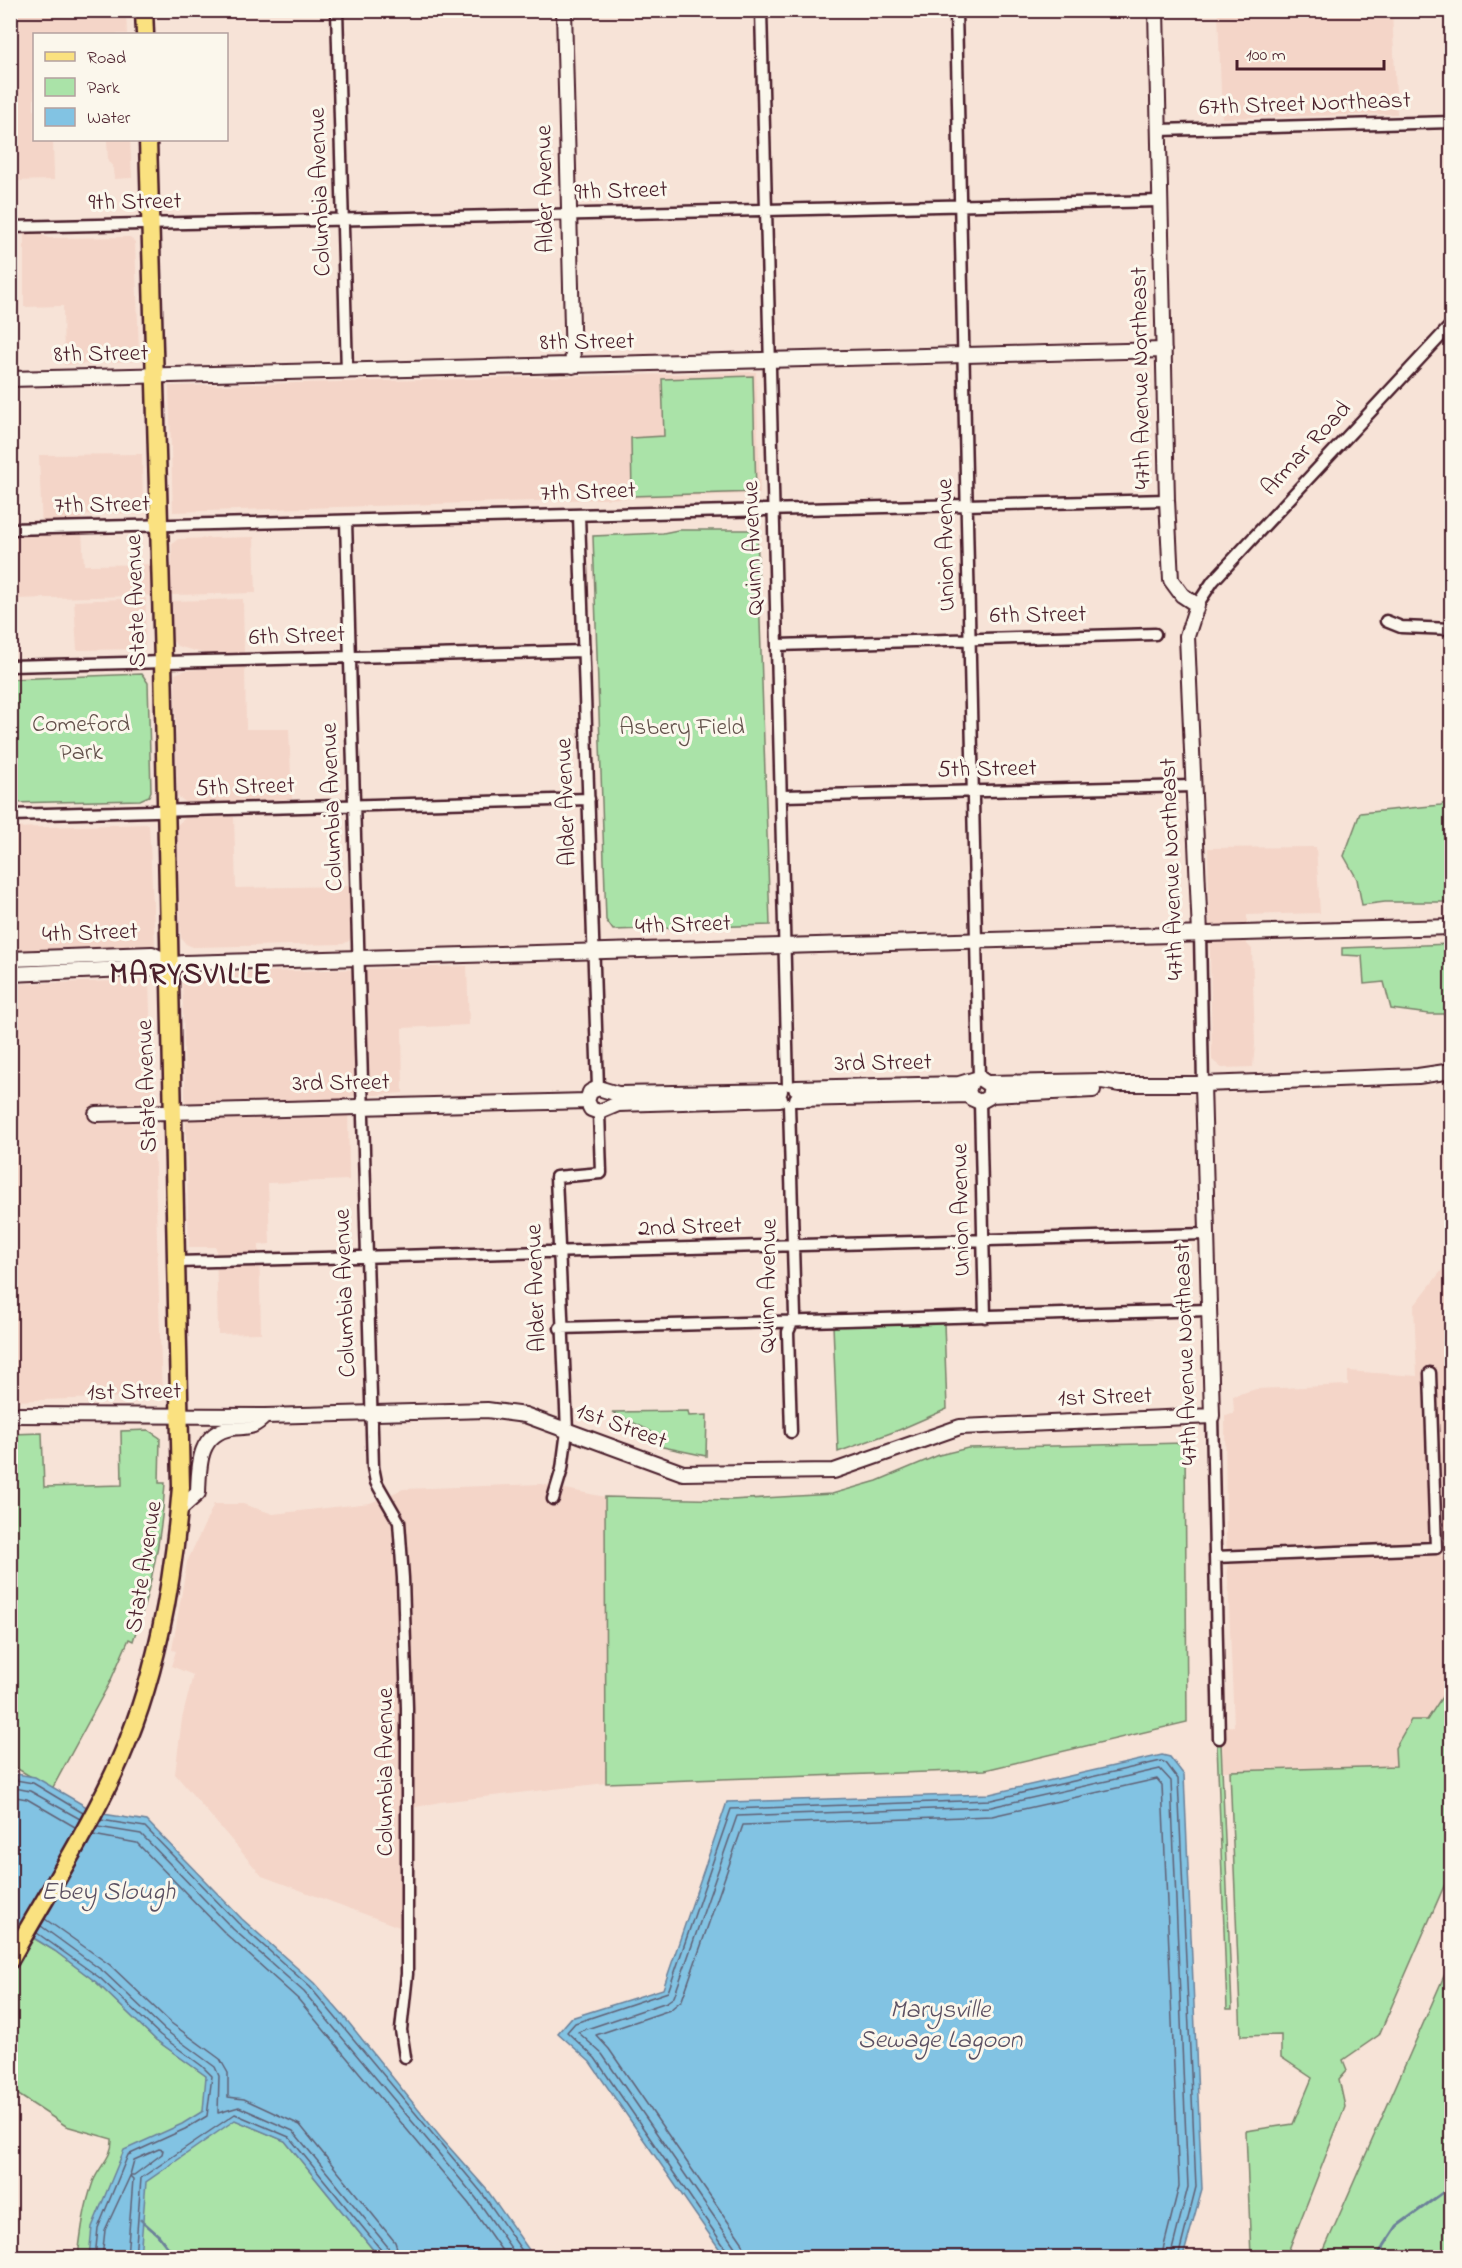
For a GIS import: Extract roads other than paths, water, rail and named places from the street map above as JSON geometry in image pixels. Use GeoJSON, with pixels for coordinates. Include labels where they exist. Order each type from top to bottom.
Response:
{"type":"FeatureCollection","features":[{"type":"Feature","properties":{"kind":"main road"},"geometry":{"type":"LineString","coordinates":[[144,10],[145,33]]}},
{"type":"Feature","properties":{"kind":"main road","name":"State Avenue"},"geometry":{"type":"LineString","coordinates":[[10,1960],[114,1773],[155,1655],[176,1558],[180,1414],[168,963],[163,662],[148,141]]}},
{"type":"Feature","properties":{"kind":"street","name":"Columbia Avenue"},"geometry":{"type":"LineString","coordinates":[[337,10],[347,372]]}},
{"type":"Feature","properties":{"kind":"street","name":"Alder Avenue"},"geometry":{"type":"LineString","coordinates":[[564,10],[573,366]]}},
{"type":"Feature","properties":{"kind":"street","name":"Quinn Avenue"},"geometry":{"type":"LineString","coordinates":[[761,10],[795,1316],[788,1332],[791,1432]]}},
{"type":"Feature","properties":{"kind":"street","name":"Union Avenue"},"geometry":{"type":"LineString","coordinates":[[956,10],[986,1317]]}},
{"type":"Feature","properties":{"kind":"street","name":"47th Avenue Northeast"},"geometry":{"type":"LineString","coordinates":[[1156,10],[1167,500],[1172,580],[1182,595],[1197,605],[1187,636],[1200,934],[1219,1738]]}},
{"type":"Feature","properties":{"kind":"street","name":"67th Street Northeast"},"geometry":{"type":"LineString","coordinates":[[1159,130],[1452,122]]}},
{"type":"Feature","properties":{"kind":"street","name":"9th Street"},"geometry":{"type":"LineString","coordinates":[[10,227],[1160,201]]}},
{"type":"Feature","properties":{"kind":"street","name":"Armar Road"},"geometry":{"type":"LineString","coordinates":[[1197,605],[1213,581],[1452,324]]}},
{"type":"Feature","properties":{"kind":"street","name":"8th Street"},"geometry":{"type":"LineString","coordinates":[[10,379],[1164,350]]}},
{"type":"Feature","properties":{"kind":"street","name":"7th Street"},"geometry":{"type":"LineString","coordinates":[[10,529],[1167,500]]}},
{"type":"Feature","properties":{"kind":"street","name":"Alder Avenue"},"geometry":{"type":"LineString","coordinates":[[567,1431],[560,1328],[556,1177],[601,1173],[603,1100],[594,951],[579,515]]}},
{"type":"Feature","properties":{"kind":"street","name":"Columbia Avenue"},"geometry":{"type":"LineString","coordinates":[[346,521],[373,1467],[376,1482],[399,1522],[403,1578],[407,1719],[407,1974],[401,2030],[405,2057]]}},
{"type":"Feature","properties":{"kind":"street"},"geometry":{"type":"LineString","coordinates":[[1386,621],[1401,627],[1452,629]]}},
{"type":"Feature","properties":{"kind":"street","name":"6th Street"},"geometry":{"type":"LineString","coordinates":[[778,645],[1155,634]]}},
{"type":"Feature","properties":{"kind":"street","name":"6th Street"},"geometry":{"type":"LineString","coordinates":[[10,666],[584,651]]}},
{"type":"Feature","properties":{"kind":"street","name":"5th Street"},"geometry":{"type":"LineString","coordinates":[[783,796],[1192,786]]}},
{"type":"Feature","properties":{"kind":"street","name":"5th Street"},"geometry":{"type":"LineString","coordinates":[[10,815],[589,800]]}},
{"type":"Feature","properties":{"kind":"street","name":"4th Street"},"geometry":{"type":"LineString","coordinates":[[10,974],[152,968],[168,963],[1452,927]]}},
{"type":"Feature","properties":{"kind":"street","name":"4th Street"},"geometry":{"type":"LineString","coordinates":[[10,959],[152,954],[168,963]]}},
{"type":"Feature","properties":{"kind":"street","name":"3rd Street"},"geometry":{"type":"LineString","coordinates":[[96,1114],[173,1110],[587,1101],[591,1109],[603,1100],[980,1089],[1102,1081],[1119,1084],[1203,1084],[1419,1076],[1452,1071]]}},
{"type":"Feature","properties":{"kind":"street","name":"2nd Street"},"geometry":{"type":"LineString","coordinates":[[176,1262],[1206,1234]]}},
{"type":"Feature","properties":{"kind":"street"},"geometry":{"type":"LineString","coordinates":[[560,1328],[1209,1310]]}},
{"type":"Feature","properties":{"kind":"street"},"geometry":{"type":"LineString","coordinates":[[1215,1557],[1436,1548],[1430,1373]]}},
{"type":"Feature","properties":{"kind":"street","name":"1st Street"},"geometry":{"type":"LineString","coordinates":[[10,1415],[265,1416],[487,1410],[525,1415],[683,1473],[834,1471],[960,1427],[1212,1416]]}},
{"type":"Feature","properties":{"kind":"street"},"geometry":{"type":"LineString","coordinates":[[179,1510],[198,1493],[202,1450],[208,1440],[217,1433],[229,1429],[255,1426],[265,1416]]}},
{"type":"Feature","properties":{"kind":"street"},"geometry":{"type":"LineString","coordinates":[[553,1499],[562,1469],[567,1431]]}},
{"type":"Feature","properties":{"kind":"water","name":"Marysville Sewage Lagoon"},"geometry":{"type":"Polygon","coordinates":[[[1162,1755],[1170,1757],[1184,1775],[1202,2189],[1183,2257],[725,2257],[590,2062],[558,2033],[571,2018],[663,1989],[727,1802],[990,1794],[1162,1755]]]}},
{"type":"Feature","properties":{"kind":"water","name":"Ebey Slough"},"geometry":{"type":"Polygon","coordinates":[[[10,1773],[35,1777],[97,1813],[147,1821],[242,1919],[314,1983],[441,2138],[487,2190],[534,2257],[379,2257],[285,2141],[235,2120],[146,2182],[140,2257],[89,2257],[92,2227],[124,2150],[182,2124],[203,2111],[206,2076],[156,2040],[96,1982],[55,1951],[11,1924],[10,1773]]]}},
{"type":"Feature","properties":{"kind":"waterway"},"geometry":{"type":"LineString","coordinates":[[1376,2258],[1397,2226],[1452,2186]]}},
{"type":"Feature","properties":{"kind":"waterway"},"geometry":{"type":"LineString","coordinates":[[141,2220],[158,2235],[176,2258]]}},
{"type":"Feature","properties":{"kind":"district","name":"MARYSVILLE"},"geometry":{"type":"Point","coordinates":[191,976]}},
{"type":"Feature","properties":{"kind":"park label","name":"Asbery Field"},"geometry":{"type":"Point","coordinates":[682,728]}},
{"type":"Feature","properties":{"kind":"park label","name":"Comeford Park"},"geometry":{"type":"Point","coordinates":[81,739]}}]}
